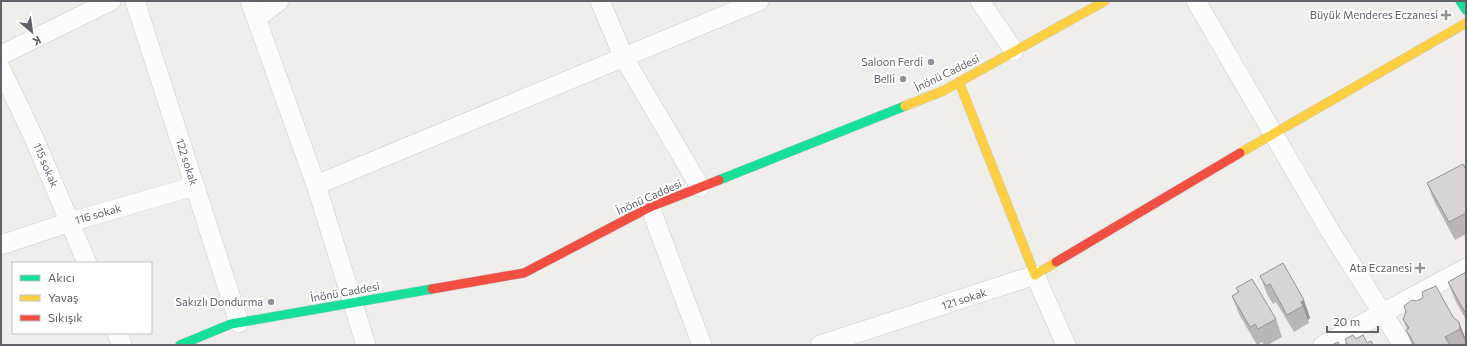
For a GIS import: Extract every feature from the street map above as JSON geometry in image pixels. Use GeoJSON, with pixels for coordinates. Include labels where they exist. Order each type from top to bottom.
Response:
{"type":"FeatureCollection","features":[{"type":"Feature","properties":{"kind":"main road","name":"İnönü Caddesi"},"geometry":{"type":"LineString","coordinates":[[180,345],[231,324],[524,273],[650,207],[943,91],[1105,1]]}},
{"type":"Feature","properties":{"kind":"main road"},"geometry":{"type":"LineString","coordinates":[[1460,1],[1466,10]]}},
{"type":"Feature","properties":{"kind":"main road"},"geometry":{"type":"LineString","coordinates":[[959,82],[1036,275],[1272,134],[1466,23]]}},
{"type":"Feature","properties":{"kind":"street"},"geometry":{"type":"LineString","coordinates":[[1,55],[111,1]]}},
{"type":"Feature","properties":{"kind":"street","name":"122 sokak"},"geometry":{"type":"LineString","coordinates":[[135,1],[239,323]]}},
{"type":"Feature","properties":{"kind":"street"},"geometry":{"type":"LineString","coordinates":[[279,1],[253,10],[316,185],[366,345]]}},
{"type":"Feature","properties":{"kind":"street"},"geometry":{"type":"LineString","coordinates":[[600,1],[624,58],[700,187]]}},
{"type":"Feature","properties":{"kind":"street"},"geometry":{"type":"LineString","coordinates":[[316,185],[759,1]]}},
{"type":"Feature","properties":{"kind":"street"},"geometry":{"type":"LineString","coordinates":[[980,1],[1014,52]]}},
{"type":"Feature","properties":{"kind":"street"},"geometry":{"type":"LineString","coordinates":[[1196,1],[1272,134],[1330,231],[1404,345]]}},
{"type":"Feature","properties":{"kind":"street","name":"115 sokak"},"geometry":{"type":"LineString","coordinates":[[1,68],[34,138],[87,262]]}},
{"type":"Feature","properties":{"kind":"street","name":"116 sokak"},"geometry":{"type":"LineString","coordinates":[[1,246],[70,222],[196,186]]}},
{"type":"Feature","properties":{"kind":"street"},"geometry":{"type":"LineString","coordinates":[[650,207],[702,345]]}},
{"type":"Feature","properties":{"kind":"street"},"geometry":{"type":"LineString","coordinates":[[1323,345],[1466,268]]}},
{"type":"Feature","properties":{"kind":"street"},"geometry":{"type":"LineString","coordinates":[[1036,275],[1066,345]]}},
{"type":"Feature","properties":{"kind":"street","name":"121 sokak"},"geometry":{"type":"LineString","coordinates":[[820,345],[1036,275]]}},
{"type":"Feature","properties":{"kind":"street"},"geometry":{"type":"LineString","coordinates":[[117,334],[122,345]]}},
{"type":"Feature","properties":{"kind":"building"},"geometry":{"type":"Polygon","coordinates":[[[1463,164],[1466,170],[1466,213],[1449,222],[1427,183],[1463,164]]]}},
{"type":"Feature","properties":{"kind":"building"},"geometry":{"type":"Polygon","coordinates":[[[1283,263],[1304,300],[1301,302],[1303,306],[1287,315],[1270,284],[1266,286],[1260,276],[1283,263]]]}},
{"type":"Feature","properties":{"kind":"building"},"geometry":{"type":"Polygon","coordinates":[[[1466,272],[1466,314],[1448,282],[1466,272]]]}},
{"type":"Feature","properties":{"kind":"building"},"geometry":{"type":"Polygon","coordinates":[[[1252,279],[1276,319],[1258,329],[1255,324],[1250,327],[1232,296],[1239,292],[1236,288],[1252,279]]]}},
{"type":"Feature","properties":{"kind":"building"},"geometry":{"type":"Polygon","coordinates":[[[1436,286],[1453,317],[1459,322],[1460,329],[1445,337],[1450,345],[1415,345],[1406,330],[1409,328],[1403,319],[1406,312],[1404,306],[1412,300],[1416,301],[1423,298],[1422,292],[1436,286]]]}},
{"type":"Feature","properties":{"kind":"building"},"geometry":{"type":"Polygon","coordinates":[[[1353,335],[1356,339],[1363,335],[1367,343],[1371,341],[1373,345],[1344,345],[1347,343],[1345,339],[1353,335]]]}},
{"type":"Feature","properties":{"kind":"building"},"geometry":{"type":"Polygon","coordinates":[[[1338,342],[1340,345],[1332,345],[1338,342]]]}},
{"type":"Feature","properties":{"kind":"traffic: fast"},"geometry":{"type":"LineString","coordinates":[[1460,1],[1466,10]]}},
{"type":"Feature","properties":{"kind":"traffic: fast"},"geometry":{"type":"LineString","coordinates":[[719,180],[905,106]]}},
{"type":"Feature","properties":{"kind":"traffic: fast"},"geometry":{"type":"LineString","coordinates":[[180,345],[231,324],[432,289]]}},
{"type":"Feature","properties":{"kind":"traffic: slow"},"geometry":{"type":"LineString","coordinates":[[905,106],[943,91],[1105,1]]}},
{"type":"Feature","properties":{"kind":"traffic: slow"},"geometry":{"type":"LineString","coordinates":[[1240,153],[1466,23]]}},
{"type":"Feature","properties":{"kind":"traffic: slow"},"geometry":{"type":"LineString","coordinates":[[959,82],[1035,275],[1056,262]]}},
{"type":"Feature","properties":{"kind":"traffic: jam"},"geometry":{"type":"LineString","coordinates":[[1056,262],[1240,153]]}},
{"type":"Feature","properties":{"kind":"traffic: jam"},"geometry":{"type":"LineString","coordinates":[[432,289],[524,273],[650,207],[719,180]]}},
{"type":"Feature","properties":{"kind":"place","name":"Büyük Menderes Eczanesi"},"geometry":{"type":"Point","coordinates":[1446,15]}},
{"type":"Feature","properties":{"kind":"place","name":"Saloon Ferdi"},"geometry":{"type":"Point","coordinates":[931,62]}},
{"type":"Feature","properties":{"kind":"place","name":"Belli"},"geometry":{"type":"Point","coordinates":[903,79]}},
{"type":"Feature","properties":{"kind":"place","name":"Ata Eczanesi"},"geometry":{"type":"Point","coordinates":[1420,268]}},
{"type":"Feature","properties":{"kind":"place","name":"Sakızlı Dondurma"},"geometry":{"type":"Point","coordinates":[271,302]}}]}
